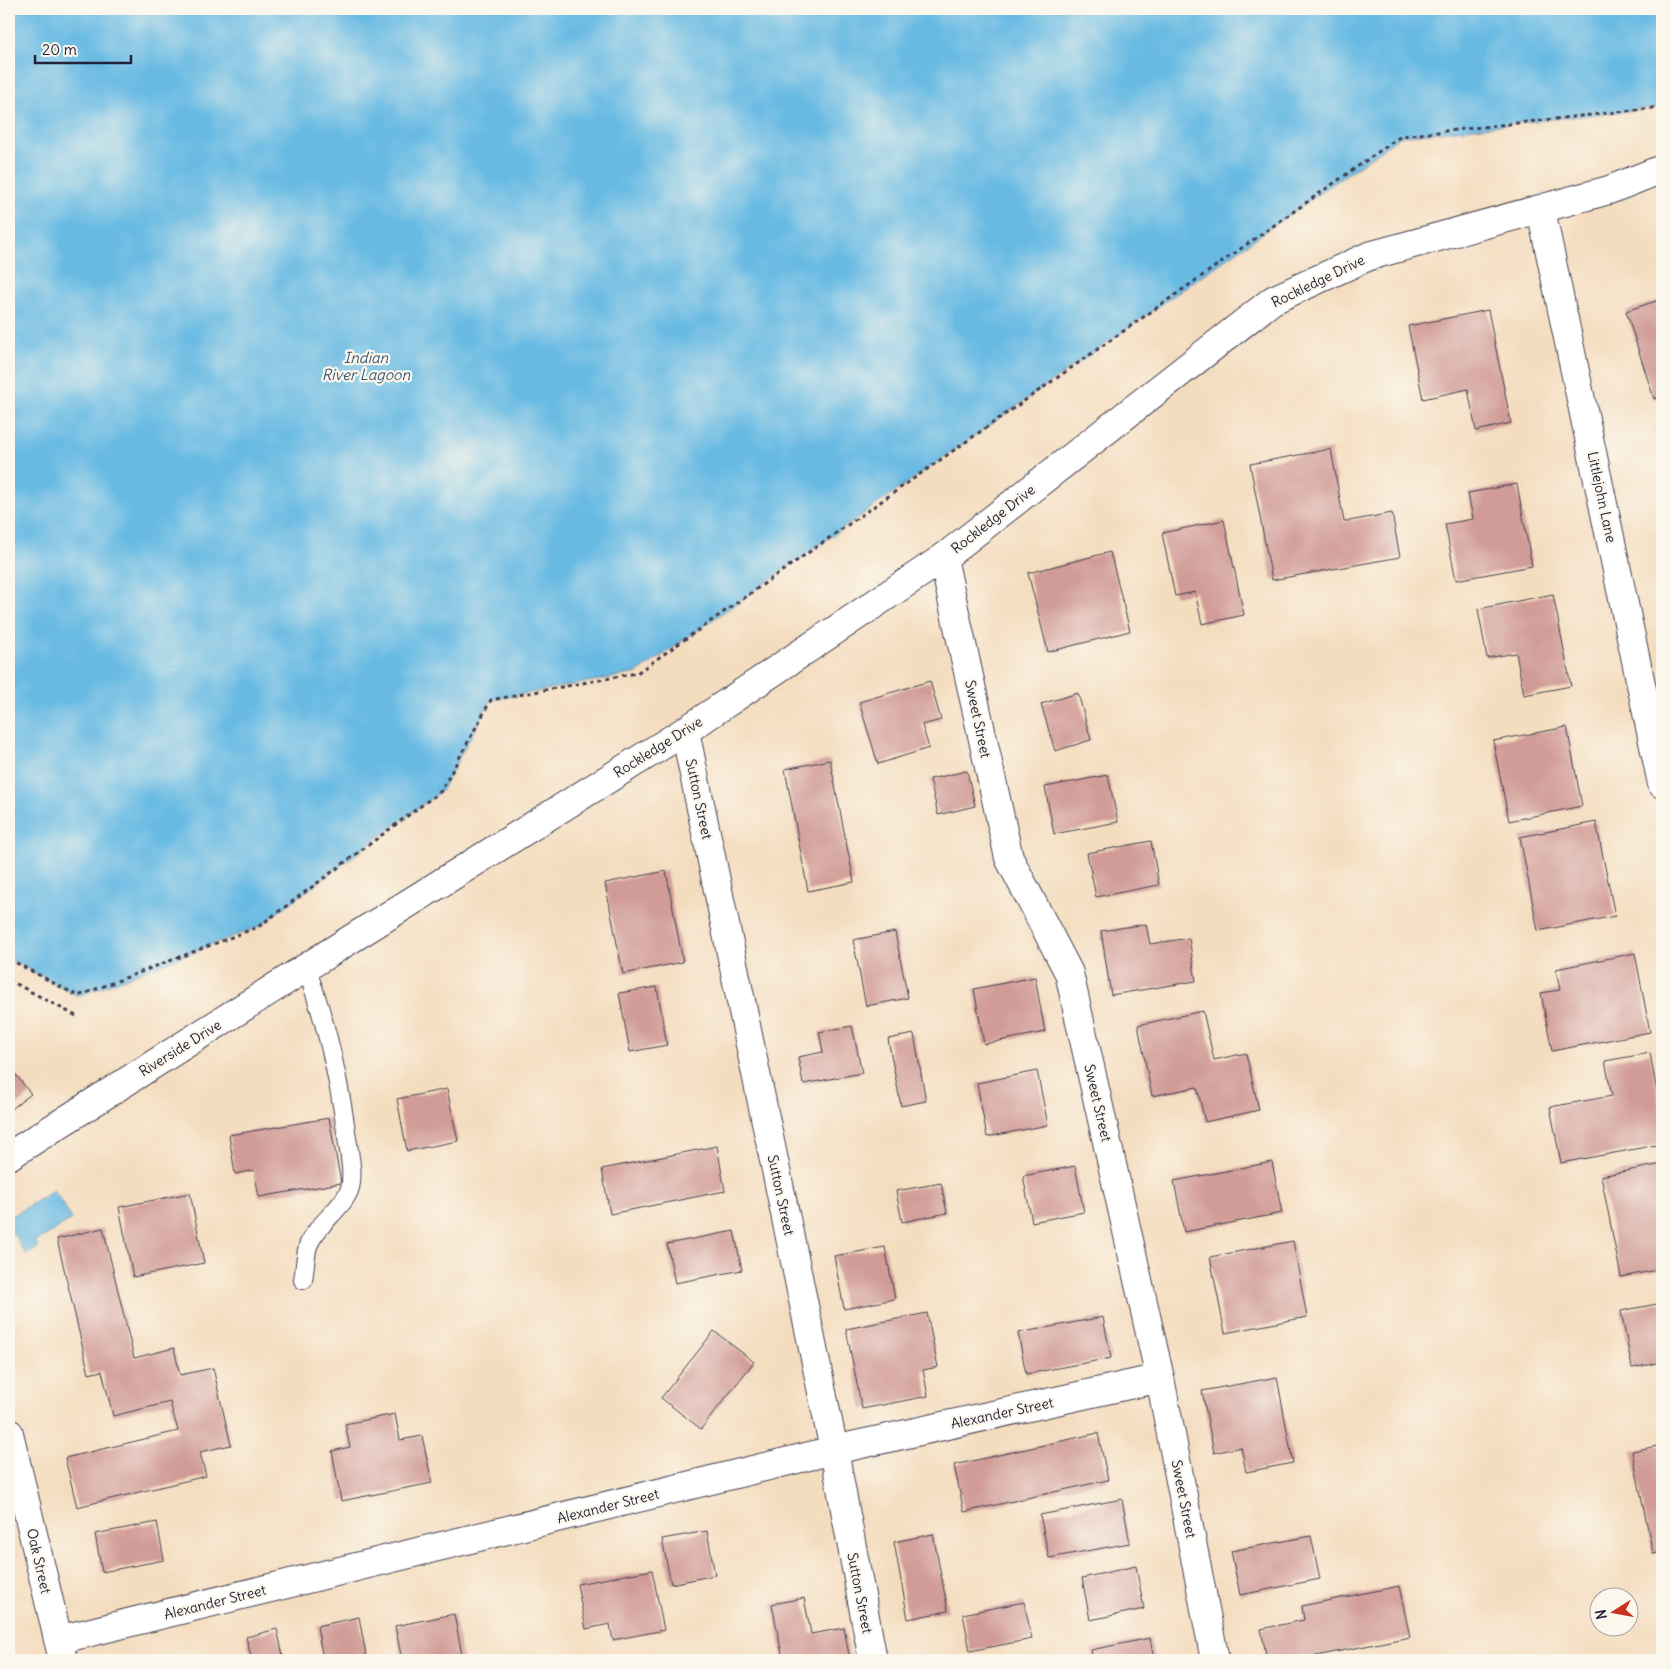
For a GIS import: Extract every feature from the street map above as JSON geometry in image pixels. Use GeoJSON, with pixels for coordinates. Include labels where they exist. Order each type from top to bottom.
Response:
{"type":"FeatureCollection","features":[{"type":"Feature","properties":{"kind":"street","name":"Rockledge Drive"},"geometry":{"type":"LineString","coordinates":[[351,939],[685,731],[943,558],[1273,300],[1370,256],[1609,190],[1662,169]]}},
{"type":"Feature","properties":{"kind":"street","name":"Littlejohn Lane"},"geometry":{"type":"LineString","coordinates":[[1541,210],[1662,784]]}},
{"type":"Feature","properties":{"kind":"street","name":"Sweet Street"},"geometry":{"type":"LineString","coordinates":[[943,558],[1009,858],[1069,974],[1160,1378],[1216,1660]]}},
{"type":"Feature","properties":{"kind":"street","name":"Sutton Street"},"geometry":{"type":"LineString","coordinates":[[685,731],[834,1450],[873,1660]]}},
{"type":"Feature","properties":{"kind":"street","name":"Riverside Drive"},"geometry":{"type":"LineString","coordinates":[[9,1156],[351,939]]}},
{"type":"Feature","properties":{"kind":"street","name":"Alexander Street"},"geometry":{"type":"LineString","coordinates":[[60,1650],[834,1450],[1160,1378]]}},
{"type":"Feature","properties":{"kind":"street","name":"Oak Street"},"geometry":{"type":"LineString","coordinates":[[9,1433],[60,1650]]}},
{"type":"Feature","properties":{"kind":"lane"},"geometry":{"type":"LineString","coordinates":[[303,1280],[308,1246],[323,1223],[347,1196],[351,1183],[339,1084],[323,1013],[306,968]]}},
{"type":"Feature","properties":{"kind":"path"},"geometry":{"type":"LineString","coordinates":[[9,959],[78,996],[258,927],[441,791],[492,700],[637,673],[1401,136],[1662,107]]}},
{"type":"Feature","properties":{"kind":"path"},"geometry":{"type":"LineString","coordinates":[[9,980],[76,1016]]}},
{"type":"Feature","properties":{"kind":"water","name":"Indian River Lagoon"},"geometry":{"type":"Polygon","coordinates":[[[9,9],[1662,9],[1662,107],[1401,136],[637,673],[491,700],[441,791],[258,927],[78,996],[9,959],[9,9]]]}},
{"type":"Feature","properties":{"kind":"water"},"geometry":{"type":"Polygon","coordinates":[[[54,1190],[72,1219],[35,1242],[38,1248],[26,1255],[9,1226],[9,1218],[54,1190]]]}},
{"type":"Feature","properties":{"kind":"building"},"geometry":{"type":"Polygon","coordinates":[[[1662,299],[1662,396],[1654,399],[1626,311],[1662,299]]]}},
{"type":"Feature","properties":{"kind":"building"},"geometry":{"type":"Polygon","coordinates":[[[1488,310],[1511,423],[1476,431],[1468,389],[1423,399],[1408,326],[1488,310]]]}},
{"type":"Feature","properties":{"kind":"building"},"geometry":{"type":"Polygon","coordinates":[[[1331,449],[1344,522],[1392,513],[1400,557],[1272,580],[1250,464],[1331,449]]]}},
{"type":"Feature","properties":{"kind":"building"},"geometry":{"type":"Polygon","coordinates":[[[1517,484],[1532,566],[1456,580],[1445,524],[1473,519],[1468,493],[1517,484]]]}},
{"type":"Feature","properties":{"kind":"building"},"geometry":{"type":"Polygon","coordinates":[[[1224,520],[1244,615],[1202,624],[1195,592],[1175,596],[1162,533],[1224,520]]]}},
{"type":"Feature","properties":{"kind":"building"},"geometry":{"type":"Polygon","coordinates":[[[1110,552],[1130,631],[1048,652],[1028,573],[1110,552]]]}},
{"type":"Feature","properties":{"kind":"building"},"geometry":{"type":"Polygon","coordinates":[[[1553,594],[1571,686],[1524,695],[1516,653],[1487,658],[1478,609],[1553,594]]]}},
{"type":"Feature","properties":{"kind":"building"},"geometry":{"type":"Polygon","coordinates":[[[930,681],[941,720],[922,725],[929,748],[878,764],[859,702],[930,681]]]}},
{"type":"Feature","properties":{"kind":"building"},"geometry":{"type":"Polygon","coordinates":[[[1078,693],[1091,740],[1055,751],[1041,704],[1078,693]]]}},
{"type":"Feature","properties":{"kind":"building"},"geometry":{"type":"Polygon","coordinates":[[[1567,727],[1582,806],[1509,821],[1493,741],[1567,727]]]}},
{"type":"Feature","properties":{"kind":"building"},"geometry":{"type":"Polygon","coordinates":[[[830,760],[854,882],[808,891],[785,769],[830,760]]]}},
{"type":"Feature","properties":{"kind":"building"},"geometry":{"type":"Polygon","coordinates":[[[967,771],[975,806],[938,815],[930,779],[967,771]]]}},
{"type":"Feature","properties":{"kind":"building"},"geometry":{"type":"Polygon","coordinates":[[[1108,775],[1118,822],[1054,834],[1045,787],[1108,775]]]}},
{"type":"Feature","properties":{"kind":"building"},"geometry":{"type":"Polygon","coordinates":[[[1596,822],[1615,916],[1538,931],[1520,837],[1596,822]]]}},
{"type":"Feature","properties":{"kind":"building"},"geometry":{"type":"Polygon","coordinates":[[[1151,841],[1159,885],[1096,897],[1087,853],[1151,841]]]}},
{"type":"Feature","properties":{"kind":"building"},"geometry":{"type":"Polygon","coordinates":[[[666,871],[683,962],[623,974],[605,883],[666,871]]]}},
{"type":"Feature","properties":{"kind":"building"},"geometry":{"type":"Polygon","coordinates":[[[1146,924],[1150,944],[1189,938],[1196,981],[1111,995],[1101,931],[1146,924]]]}},
{"type":"Feature","properties":{"kind":"building"},"geometry":{"type":"Polygon","coordinates":[[[895,932],[908,998],[866,1006],[853,940],[895,932]]]}},
{"type":"Feature","properties":{"kind":"building"},"geometry":{"type":"Polygon","coordinates":[[[1635,953],[1650,1032],[1552,1051],[1541,993],[1560,990],[1556,969],[1635,953]]]}},
{"type":"Feature","properties":{"kind":"building"},"geometry":{"type":"Polygon","coordinates":[[[1035,977],[1045,1032],[984,1044],[974,989],[1035,977]]]}},
{"type":"Feature","properties":{"kind":"building"},"geometry":{"type":"Polygon","coordinates":[[[657,987],[667,1045],[630,1052],[619,993],[657,987]]]}},
{"type":"Feature","properties":{"kind":"building"},"geometry":{"type":"Polygon","coordinates":[[[1203,1011],[1214,1060],[1246,1053],[1259,1110],[1205,1122],[1197,1087],[1152,1096],[1138,1025],[1203,1011]]]}},
{"type":"Feature","properties":{"kind":"building"},"geometry":{"type":"Polygon","coordinates":[[[852,1026],[862,1073],[803,1084],[798,1057],[823,1052],[819,1032],[852,1026]]]}},
{"type":"Feature","properties":{"kind":"building"},"geometry":{"type":"Polygon","coordinates":[[[914,1034],[926,1101],[901,1106],[888,1039],[914,1034]]]}},
{"type":"Feature","properties":{"kind":"building"},"geometry":{"type":"Polygon","coordinates":[[[1650,1053],[1662,1120],[1662,1144],[1561,1163],[1550,1107],[1612,1096],[1605,1061],[1650,1053]]]}},
{"type":"Feature","properties":{"kind":"building"},"geometry":{"type":"Polygon","coordinates":[[[9,1066],[31,1094],[9,1111],[9,1066]]]}},
{"type":"Feature","properties":{"kind":"building"},"geometry":{"type":"Polygon","coordinates":[[[1037,1071],[1048,1125],[987,1137],[977,1083],[1037,1071]]]}},
{"type":"Feature","properties":{"kind":"building"},"geometry":{"type":"Polygon","coordinates":[[[447,1089],[458,1141],[407,1151],[397,1099],[447,1089]]]}},
{"type":"Feature","properties":{"kind":"building"},"geometry":{"type":"Polygon","coordinates":[[[329,1118],[341,1183],[259,1197],[254,1170],[235,1174],[229,1135],[329,1118]]]}},
{"type":"Feature","properties":{"kind":"building"},"geometry":{"type":"Polygon","coordinates":[[[717,1146],[725,1191],[610,1214],[602,1169],[717,1146]]]}},
{"type":"Feature","properties":{"kind":"building"},"geometry":{"type":"Polygon","coordinates":[[[1272,1162],[1282,1213],[1184,1232],[1174,1181],[1272,1162]]]}},
{"type":"Feature","properties":{"kind":"building"},"geometry":{"type":"Polygon","coordinates":[[[1662,1164],[1662,1269],[1621,1277],[1601,1176],[1662,1164]]]}},
{"type":"Feature","properties":{"kind":"building"},"geometry":{"type":"Polygon","coordinates":[[[1075,1166],[1084,1212],[1032,1222],[1023,1176],[1075,1166]]]}},
{"type":"Feature","properties":{"kind":"building"},"geometry":{"type":"Polygon","coordinates":[[[941,1183],[947,1213],[902,1222],[896,1191],[941,1183]]]}},
{"type":"Feature","properties":{"kind":"building"},"geometry":{"type":"Polygon","coordinates":[[[190,1193],[204,1263],[133,1277],[119,1207],[190,1193]]]}},
{"type":"Feature","properties":{"kind":"building"},"geometry":{"type":"Polygon","coordinates":[[[103,1228],[134,1358],[174,1348],[180,1375],[213,1368],[231,1445],[200,1452],[206,1476],[77,1507],[65,1458],[178,1431],[170,1402],[113,1416],[102,1371],[89,1374],[57,1239],[103,1228]]]}},
{"type":"Feature","properties":{"kind":"building"},"geometry":{"type":"Polygon","coordinates":[[[734,1231],[742,1270],[675,1283],[667,1244],[734,1231]]]}},
{"type":"Feature","properties":{"kind":"building"},"geometry":{"type":"Polygon","coordinates":[[[1293,1241],[1307,1317],[1225,1333],[1210,1257],[1293,1241]]]}},
{"type":"Feature","properties":{"kind":"building"},"geometry":{"type":"Polygon","coordinates":[[[885,1247],[895,1299],[844,1309],[834,1256],[885,1247]]]}},
{"type":"Feature","properties":{"kind":"building"},"geometry":{"type":"Polygon","coordinates":[[[1662,1303],[1662,1362],[1632,1368],[1621,1311],[1662,1303]]]}},
{"type":"Feature","properties":{"kind":"building"},"geometry":{"type":"Polygon","coordinates":[[[927,1313],[938,1367],[923,1370],[928,1396],[862,1409],[846,1329],[927,1313]]]}},
{"type":"Feature","properties":{"kind":"building"},"geometry":{"type":"Polygon","coordinates":[[[1103,1317],[1111,1358],[1026,1374],[1018,1333],[1103,1317]]]}},
{"type":"Feature","properties":{"kind":"building"},"geometry":{"type":"Polygon","coordinates":[[[714,1331],[754,1362],[701,1429],[661,1398],[714,1331]]]}},
{"type":"Feature","properties":{"kind":"building"},"geometry":{"type":"Polygon","coordinates":[[[1277,1377],[1293,1463],[1246,1472],[1241,1447],[1214,1453],[1202,1391],[1277,1377]]]}},
{"type":"Feature","properties":{"kind":"building"},"geometry":{"type":"Polygon","coordinates":[[[395,1414],[400,1440],[422,1436],[432,1483],[341,1501],[332,1451],[350,1447],[345,1424],[395,1414]]]}},
{"type":"Feature","properties":{"kind":"building"},"geometry":{"type":"Polygon","coordinates":[[[1098,1433],[1108,1480],[964,1512],[954,1465],[1098,1433]]]}},
{"type":"Feature","properties":{"kind":"building"},"geometry":{"type":"Polygon","coordinates":[[[1662,1445],[1662,1552],[1653,1554],[1632,1451],[1662,1445]]]}},
{"type":"Feature","properties":{"kind":"building"},"geometry":{"type":"Polygon","coordinates":[[[1122,1499],[1130,1543],[1049,1558],[1040,1515],[1122,1499]]]}},
{"type":"Feature","properties":{"kind":"building"},"geometry":{"type":"Polygon","coordinates":[[[157,1522],[164,1560],[102,1572],[95,1534],[157,1522]]]}},
{"type":"Feature","properties":{"kind":"building"},"geometry":{"type":"Polygon","coordinates":[[[707,1531],[715,1575],[671,1584],[662,1539],[707,1531]]]}},
{"type":"Feature","properties":{"kind":"building"},"geometry":{"type":"Polygon","coordinates":[[[933,1534],[948,1611],[908,1619],[894,1542],[933,1534]]]}},
{"type":"Feature","properties":{"kind":"building"},"geometry":{"type":"Polygon","coordinates":[[[1311,1536],[1320,1579],[1240,1595],[1231,1551],[1311,1536]]]}},
{"type":"Feature","properties":{"kind":"building"},"geometry":{"type":"Polygon","coordinates":[[[1136,1566],[1144,1609],[1090,1620],[1082,1578],[1136,1566]]]}},
{"type":"Feature","properties":{"kind":"building"},"geometry":{"type":"Polygon","coordinates":[[[652,1570],[664,1630],[613,1640],[610,1624],[586,1629],[577,1584],[652,1570]]]}},
{"type":"Feature","properties":{"kind":"building"},"geometry":{"type":"Polygon","coordinates":[[[1399,1586],[1410,1637],[1296,1660],[1267,1660],[1261,1629],[1304,1620],[1302,1606],[1399,1586]]]}},
{"type":"Feature","properties":{"kind":"building"},"geometry":{"type":"Polygon","coordinates":[[[804,1598],[811,1634],[844,1628],[850,1660],[783,1660],[772,1604],[804,1598]]]}},
{"type":"Feature","properties":{"kind":"building"},"geometry":{"type":"Polygon","coordinates":[[[1024,1602],[1032,1639],[970,1651],[963,1614],[1024,1602]]]}},
{"type":"Feature","properties":{"kind":"building"},"geometry":{"type":"Polygon","coordinates":[[[454,1614],[463,1660],[402,1660],[395,1626],[454,1614]]]}},
{"type":"Feature","properties":{"kind":"building"},"geometry":{"type":"Polygon","coordinates":[[[359,1617],[367,1660],[323,1660],[317,1626],[359,1617]]]}},
{"type":"Feature","properties":{"kind":"building"},"geometry":{"type":"Polygon","coordinates":[[[277,1629],[284,1660],[252,1660],[246,1637],[277,1629]]]}},
{"type":"Feature","properties":{"kind":"building"},"geometry":{"type":"Polygon","coordinates":[[[1150,1638],[1154,1660],[1093,1660],[1091,1650],[1150,1638]]]}}]}
